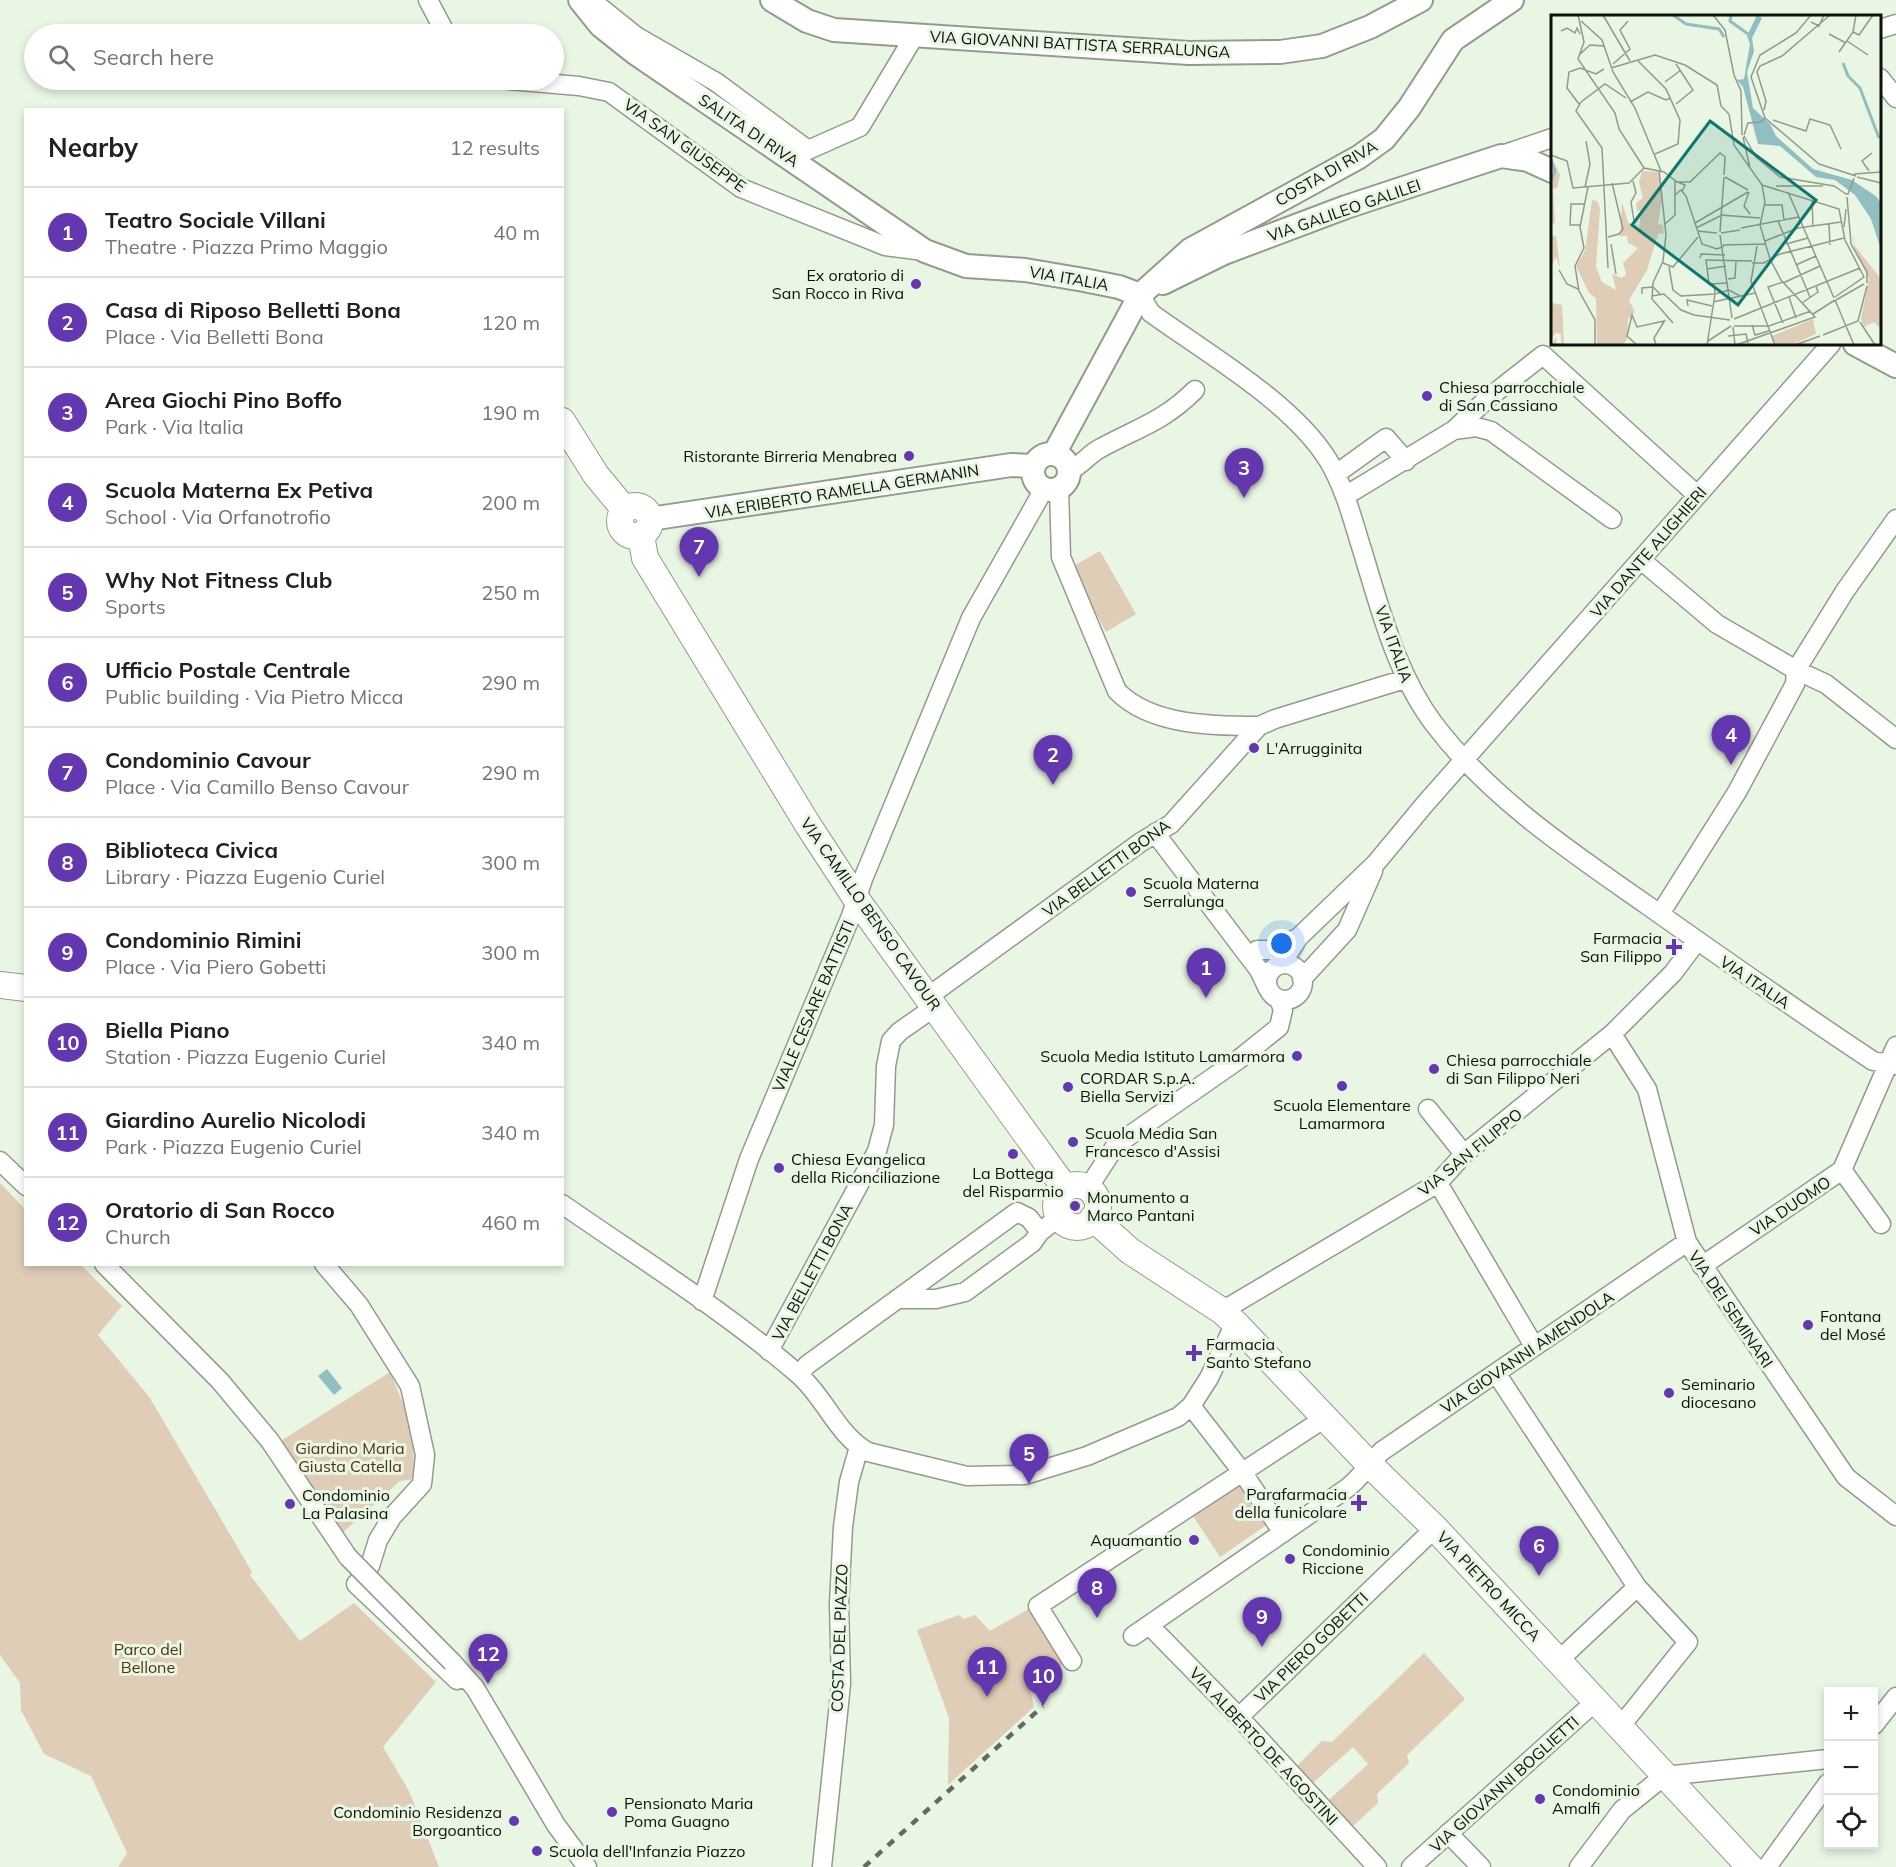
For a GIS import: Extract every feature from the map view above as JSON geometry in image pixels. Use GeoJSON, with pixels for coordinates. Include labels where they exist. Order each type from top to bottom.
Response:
{"type":"FeatureCollection","features":[{"type":"Feature","properties":{"kind":"main road"},"geometry":{"type":"LineString","coordinates":[[564,424],[596,475],[626,510],[638,506],[646,510],[646,527]]}},
{"type":"Feature","properties":{"kind":"main road","name":"VIA CAMILLO BENSO CAVOUR"},"geometry":{"type":"LineString","coordinates":[[646,527],[645,558],[808,825],[857,900],[1076,1188]]}},
{"type":"Feature","properties":{"kind":"main road"},"geometry":{"type":"LineString","coordinates":[[0,985],[24,988]]}},
{"type":"Feature","properties":{"kind":"main road"},"geometry":{"type":"LineString","coordinates":[[1076,1188],[1096,1199],[1093,1218],[1076,1226],[1049,1225],[1056,1205],[1076,1188]]}},
{"type":"Feature","properties":{"kind":"main road","name":"VIA PIETRO MICCA"},"geometry":{"type":"LineString","coordinates":[[1093,1218],[1117,1240],[1153,1267],[1229,1317],[1369,1464],[1435,1528],[1750,1867]]}},
{"type":"Feature","properties":{"kind":"street"},"geometry":{"type":"LineString","coordinates":[[428,0],[441,24]]}},
{"type":"Feature","properties":{"kind":"street","name":"SALITA DI RIVA"},"geometry":{"type":"LineString","coordinates":[[580,0],[601,26],[635,53],[925,251]]}},
{"type":"Feature","properties":{"kind":"street","name":"SALITA DI RIVA"},"geometry":{"type":"LineString","coordinates":[[591,0],[636,36],[716,82],[808,150],[860,127],[915,35]]}},
{"type":"Feature","properties":{"kind":"street","name":"VIA GIOVANNI BATTISTA SERRALUNGA"},"geometry":{"type":"LineString","coordinates":[[772,0],[807,21],[834,30],[1189,53],[1280,52],[1322,46],[1370,27],[1421,0]]}},
{"type":"Feature","properties":{"kind":"street","name":"COSTA DI RIVA"},"geometry":{"type":"LineString","coordinates":[[1056,475],[1140,295],[1190,250],[1359,157],[1384,139],[1409,108],[1453,39],[1512,0]]}},
{"type":"Feature","properties":{"kind":"street"},"geometry":{"type":"LineString","coordinates":[[1881,29],[1896,24]]}},
{"type":"Feature","properties":{"kind":"street"},"geometry":{"type":"LineString","coordinates":[[1881,79],[1896,98]]}},
{"type":"Feature","properties":{"kind":"street","name":"VIA SAN GIUSEPPE"},"geometry":{"type":"LineString","coordinates":[[564,85],[609,92],[622,99],[741,188],[885,246],[925,251]]}},
{"type":"Feature","properties":{"kind":"street","name":"VIA GALILEO GALILEI"},"geometry":{"type":"LineString","coordinates":[[1140,295],[1224,253],[1346,207],[1551,138]]}},
{"type":"Feature","properties":{"kind":"street"},"geometry":{"type":"LineString","coordinates":[[1501,156],[1528,160],[1551,171]]}},
{"type":"Feature","properties":{"kind":"street","name":"VIA ITALIA"},"geometry":{"type":"LineString","coordinates":[[925,251],[966,266],[1025,270],[1074,278],[1119,287],[1140,295],[1150,313],[1274,402],[1310,436],[1336,474],[1405,680],[1432,723],[1464,760],[1516,807],[1577,856],[1873,1061],[1892,1064]]}},
{"type":"Feature","properties":{"kind":"street","name":"VIA DANTE ALIGHIERI"},"geometry":{"type":"LineString","coordinates":[[1376,863],[1830,345]]}},
{"type":"Feature","properties":{"kind":"street"},"geometry":{"type":"LineString","coordinates":[[1857,345],[1896,366]]}},
{"type":"Feature","properties":{"kind":"street"},"geometry":{"type":"LineString","coordinates":[[1345,496],[1454,430],[1487,399],[1543,355],[1697,495]]}},
{"type":"Feature","properties":{"kind":"street"},"geometry":{"type":"LineString","coordinates":[[1195,390],[1177,408],[1152,424],[1096,450],[1082,465],[1056,475],[1061,557],[1117,691],[1135,705],[1186,724],[1259,726]]}},
{"type":"Feature","properties":{"kind":"street"},"geometry":{"type":"LineString","coordinates":[[1454,430],[1476,427],[1491,431],[1612,519]]}},
{"type":"Feature","properties":{"kind":"street"},"geometry":{"type":"LineString","coordinates":[[1336,474],[1386,438],[1406,461]]}},
{"type":"Feature","properties":{"kind":"street","name":"VIA ERIBERTO RAMELLA GERMANIN"},"geometry":{"type":"LineString","coordinates":[[646,527],[1011,465],[1033,466],[1044,455],[1056,475]]}},
{"type":"Feature","properties":{"kind":"street","name":"VIALE CESARE BATTISTI"},"geometry":{"type":"LineString","coordinates":[[702,1301],[749,1159],[971,618],[1056,475]]}},
{"type":"Feature","properties":{"kind":"street"},"geometry":{"type":"LineString","coordinates":[[1660,914],[1737,792],[1795,684],[1796,670],[1845,591],[1896,519]]}},
{"type":"Feature","properties":{"kind":"street"},"geometry":{"type":"LineString","coordinates":[[1641,560],[1717,624],[1796,670],[1826,684],[1896,739]]}},
{"type":"Feature","properties":{"kind":"street","name":"VIA BELLETTI BONA"},"geometry":{"type":"LineString","coordinates":[[769,1351],[877,1151],[884,1125],[886,1066],[891,1041],[899,1032],[933,1001],[1155,833],[1171,824],[1259,726],[1275,719],[1405,680]]}},
{"type":"Feature","properties":{"kind":"street"},"geometry":{"type":"LineString","coordinates":[[1076,1188],[1116,1145],[1238,1060],[1279,1028],[1283,1010],[1259,970],[1155,833]]}},
{"type":"Feature","properties":{"kind":"street"},"geometry":{"type":"LineString","coordinates":[[1274,994],[1269,974],[1279,965],[1299,937],[1376,863]]}},
{"type":"Feature","properties":{"kind":"street"},"geometry":{"type":"LineString","coordinates":[[1274,994],[1289,999],[1298,994],[1302,980],[1347,930],[1376,863]]}},
{"type":"Feature","properties":{"kind":"street"},"geometry":{"type":"LineString","coordinates":[[1229,931],[1279,965],[1293,966],[1302,980]]}},
{"type":"Feature","properties":{"kind":"street"},"geometry":{"type":"LineString","coordinates":[[1257,951],[1276,950],[1299,937]]}},
{"type":"Feature","properties":{"kind":"street","name":"VIA SAN FILIPPO"},"geometry":{"type":"LineString","coordinates":[[1229,1317],[1438,1183],[1464,1154],[1505,1120],[1527,1106],[1612,1034],[1673,973],[1697,941]]}},
{"type":"Feature","properties":{"kind":"street","name":"VIA DEI SEMINARI"},"geometry":{"type":"LineString","coordinates":[[1612,1034],[1647,1089],[1687,1242],[1701,1266],[1846,1477],[1896,1516]]}},
{"type":"Feature","properties":{"kind":"street","name":"VIA DUOMO"},"geometry":{"type":"LineString","coordinates":[[1701,1266],[1842,1170],[1892,1064],[1896,1046]]}},
{"type":"Feature","properties":{"kind":"street"},"geometry":{"type":"LineString","coordinates":[[1428,1109],[1464,1154]]}},
{"type":"Feature","properties":{"kind":"street"},"geometry":{"type":"LineString","coordinates":[[0,1161],[24,1184]]}},
{"type":"Feature","properties":{"kind":"street"},"geometry":{"type":"LineString","coordinates":[[1842,1170],[1881,1224]]}},
{"type":"Feature","properties":{"kind":"street"},"geometry":{"type":"LineString","coordinates":[[1438,1183],[1534,1347]]}},
{"type":"Feature","properties":{"kind":"street"},"geometry":{"type":"LineString","coordinates":[[564,1205],[702,1301],[799,1375],[824,1402],[848,1437],[859,1447],[868,1452],[967,1476],[1025,1475],[1097,1451],[1178,1417],[1191,1406],[1209,1378],[1229,1317]]}},
{"type":"Feature","properties":{"kind":"street"},"geometry":{"type":"LineString","coordinates":[[799,1375],[807,1365],[897,1299],[1017,1212],[1049,1225],[1032,1243],[965,1292],[936,1299],[897,1299]]}},
{"type":"Feature","properties":{"kind":"street","name":"VIA GIOVANNI AMENDOLA"},"geometry":{"type":"LineString","coordinates":[[1133,1636],[1360,1479],[1369,1464],[1382,1451],[1687,1242]]}},
{"type":"Feature","properties":{"kind":"street"},"geometry":{"type":"LineString","coordinates":[[106,1266],[220,1381],[270,1441],[348,1557],[475,1688],[556,1825],[587,1867]]}},
{"type":"Feature","properties":{"kind":"street"},"geometry":{"type":"LineString","coordinates":[[326,1266],[359,1305],[410,1386],[425,1455],[423,1484],[392,1517],[378,1540],[370,1566]]}},
{"type":"Feature","properties":{"kind":"street"},"geometry":{"type":"LineString","coordinates":[[1496,1373],[1637,1587],[1688,1642],[1620,1727]]}},
{"type":"Feature","properties":{"kind":"street"},"geometry":{"type":"LineString","coordinates":[[1191,1406],[1243,1473],[1283,1533]]}},
{"type":"Feature","properties":{"kind":"street"},"geometry":{"type":"LineString","coordinates":[[1072,1661],[1038,1606],[1325,1418]]}},
{"type":"Feature","properties":{"kind":"street","name":"COSTA DEL PIAZZO"},"geometry":{"type":"LineString","coordinates":[[822,1867],[841,1684],[839,1604],[843,1527],[849,1482],[859,1447]]}},
{"type":"Feature","properties":{"kind":"street","name":"VIA PIERO GOBETTI"},"geometry":{"type":"LineString","coordinates":[[1239,1717],[1435,1528]]}},
{"type":"Feature","properties":{"kind":"street"},"geometry":{"type":"LineString","coordinates":[[359,1581],[356,1584],[459,1681],[475,1688]]}},
{"type":"Feature","properties":{"kind":"street"},"geometry":{"type":"LineString","coordinates":[[1559,1660],[1637,1587]]}},
{"type":"Feature","properties":{"kind":"street","name":"VIA ALBERTO DE AGOSTINI"},"geometry":{"type":"LineString","coordinates":[[1150,1626],[1239,1717],[1377,1867]]}},
{"type":"Feature","properties":{"kind":"street"},"geometry":{"type":"LineString","coordinates":[[1878,1720],[1896,1697]]}},
{"type":"Feature","properties":{"kind":"street","name":"VIA GIOVANNI BOGLIETTI"},"geometry":{"type":"LineString","coordinates":[[1411,1867],[1596,1701]]}},
{"type":"Feature","properties":{"kind":"street"},"geometry":{"type":"LineString","coordinates":[[1580,1867],[1622,1810],[1664,1776],[1824,1759]]}},
{"type":"Feature","properties":{"kind":"street"},"geometry":{"type":"LineString","coordinates":[[1767,1867],[1824,1789]]}},
{"type":"Feature","properties":{"kind":"street"},"geometry":{"type":"LineString","coordinates":[[1448,1833],[1481,1867]]}},
{"type":"Feature","properties":{"kind":"green space"},"geometry":{"type":"Polygon","coordinates":[[[1100,551],[1136,614],[1106,632],[1070,568],[1100,551]]]}},
{"type":"Feature","properties":{"kind":"green space","name":"Parco del Bellone"},"geometry":{"type":"Polygon","coordinates":[[[0,1183],[24,1208],[24,1266],[82,1266],[122,1306],[98,1335],[150,1398],[252,1572],[250,1575],[300,1641],[354,1603],[436,1682],[383,1747],[409,1791],[439,1867],[118,1867],[127,1853],[91,1776],[44,1754],[21,1710],[20,1683],[0,1655],[0,1183]]]}},
{"type":"Feature","properties":{"kind":"green space","name":"Giardino Maria Giusta Catella"},"geometry":{"type":"Polygon","coordinates":[[[390,1372],[413,1428],[414,1479],[400,1481],[339,1536],[279,1442],[390,1372]]]}},
{"type":"Feature","properties":{"kind":"green space"},"geometry":{"type":"Polygon","coordinates":[[[1238,1480],[1268,1524],[1220,1557],[1191,1513],[1238,1480]]]}},
{"type":"Feature","properties":{"kind":"green space"},"geometry":{"type":"Polygon","coordinates":[[[1032,1607],[1067,1661],[1030,1687],[1034,1707],[948,1785],[949,1718],[917,1630],[959,1615],[964,1619],[975,1615],[990,1631],[1032,1607]]]}},
{"type":"Feature","properties":{"kind":"green space"},"geometry":{"type":"Polygon","coordinates":[[[1424,1653],[1465,1699],[1407,1755],[1409,1763],[1377,1794],[1378,1803],[1353,1826],[1329,1800],[1368,1764],[1353,1747],[1313,1783],[1297,1766],[1322,1741],[1332,1742],[1424,1653]]]}},
{"type":"Feature","properties":{"kind":"water"},"geometry":{"type":"Polygon","coordinates":[[[327,1369],[342,1388],[334,1395],[318,1376],[327,1369]]]}},
{"type":"Feature","properties":{"kind":"railway"},"geometry":{"type":"LineString","coordinates":[[864,1867],[1043,1706]]}},
{"type":"Feature","properties":{"kind":"place","name":"Ex oratorio di San Rocco in Riva"},"geometry":{"type":"Point","coordinates":[916,284]}},
{"type":"Feature","properties":{"kind":"place","name":"Chiesa parrocchiale di San Cassiano"},"geometry":{"type":"Point","coordinates":[1427,396]}},
{"type":"Feature","properties":{"kind":"place","name":"Ristorante Birreria Menabrea"},"geometry":{"type":"Point","coordinates":[909,456]}},
{"type":"Feature","properties":{"kind":"place","name":"Area Giochi Pino Boffo"},"geometry":{"type":"Point","coordinates":[1244,498]}},
{"type":"Feature","properties":{"kind":"place","name":"Condominio Cavour"},"geometry":{"type":"Point","coordinates":[699,577]}},
{"type":"Feature","properties":{"kind":"place","name":"L'Arrugginita"},"geometry":{"type":"Point","coordinates":[1254,748]}},
{"type":"Feature","properties":{"kind":"place","name":"Scuola Materna Ex Petiva"},"geometry":{"type":"Point","coordinates":[1731,765]}},
{"type":"Feature","properties":{"kind":"place","name":"Casa di Riposo Belletti Bona"},"geometry":{"type":"Point","coordinates":[1053,785]}},
{"type":"Feature","properties":{"kind":"place","name":"Scuola Materna Serralunga"},"geometry":{"type":"Point","coordinates":[1131,892]}},
{"type":"Feature","properties":{"kind":"place","name":"Farmacia San Filippo"},"geometry":{"type":"Point","coordinates":[1674,947]}},
{"type":"Feature","properties":{"kind":"place","name":"Teatro Sociale Villani"},"geometry":{"type":"Point","coordinates":[1206,998]}},
{"type":"Feature","properties":{"kind":"place","name":"Scuola Media Istituto Lamarmora"},"geometry":{"type":"Point","coordinates":[1297,1056]}},
{"type":"Feature","properties":{"kind":"place","name":"Chiesa parrocchiale di San Filippo Neri"},"geometry":{"type":"Point","coordinates":[1434,1069]}},
{"type":"Feature","properties":{"kind":"place","name":"Scuola Elementare Lamarmora"},"geometry":{"type":"Point","coordinates":[1342,1086]}},
{"type":"Feature","properties":{"kind":"place","name":"CORDAR S.p.A. Biella Servizi"},"geometry":{"type":"Point","coordinates":[1068,1087]}},
{"type":"Feature","properties":{"kind":"place","name":"Scuola Media San Francesco d'Assisi"},"geometry":{"type":"Point","coordinates":[1073,1142]}},
{"type":"Feature","properties":{"kind":"place","name":"La Bottega del Risparmio"},"geometry":{"type":"Point","coordinates":[1013,1154]}},
{"type":"Feature","properties":{"kind":"place","name":"Chiesa Evangelica della Riconciliazione"},"geometry":{"type":"Point","coordinates":[779,1168]}},
{"type":"Feature","properties":{"kind":"place","name":"Monumento a Marco Pantani"},"geometry":{"type":"Point","coordinates":[1075,1206]}},
{"type":"Feature","properties":{"kind":"place","name":"Fontana del Mosé"},"geometry":{"type":"Point","coordinates":[1808,1325]}},
{"type":"Feature","properties":{"kind":"place","name":"Farmacia Santo Stefano"},"geometry":{"type":"Point","coordinates":[1194,1353]}},
{"type":"Feature","properties":{"kind":"place","name":"Seminario diocesano"},"geometry":{"type":"Point","coordinates":[1669,1393]}},
{"type":"Feature","properties":{"kind":"place","name":"Why Not Fitness Club"},"geometry":{"type":"Point","coordinates":[1029,1484]}},
{"type":"Feature","properties":{"kind":"place","name":"Parafarmacia della funicolare"},"geometry":{"type":"Point","coordinates":[1359,1503]}},
{"type":"Feature","properties":{"kind":"place","name":"Condominio La Palasina"},"geometry":{"type":"Point","coordinates":[290,1504]}},
{"type":"Feature","properties":{"kind":"place","name":"Aquamantio"},"geometry":{"type":"Point","coordinates":[1194,1540]}},
{"type":"Feature","properties":{"kind":"place","name":"Condominio Riccione"},"geometry":{"type":"Point","coordinates":[1290,1559]}},
{"type":"Feature","properties":{"kind":"place","name":"Ufficio Postale Centrale"},"geometry":{"type":"Point","coordinates":[1539,1576]}},
{"type":"Feature","properties":{"kind":"place","name":"Biblioteca Civica"},"geometry":{"type":"Point","coordinates":[1097,1618]}},
{"type":"Feature","properties":{"kind":"place","name":"Condominio Rimini"},"geometry":{"type":"Point","coordinates":[1262,1647]}},
{"type":"Feature","properties":{"kind":"place","name":"Oratorio di San Rocco"},"geometry":{"type":"Point","coordinates":[488,1684]}},
{"type":"Feature","properties":{"kind":"place","name":"Giardino Aurelio Nicolodi"},"geometry":{"type":"Point","coordinates":[987,1697]}},
{"type":"Feature","properties":{"kind":"place","name":"Biella Piano"},"geometry":{"type":"Point","coordinates":[1043,1706]}},
{"type":"Feature","properties":{"kind":"place","name":"Condominio Amalfi"},"geometry":{"type":"Point","coordinates":[1540,1799]}},
{"type":"Feature","properties":{"kind":"place","name":"Pensionato Maria Poma Guagno"},"geometry":{"type":"Point","coordinates":[612,1812]}},
{"type":"Feature","properties":{"kind":"place","name":"Condominio Residenza Borgoantico"},"geometry":{"type":"Point","coordinates":[514,1821]}},
{"type":"Feature","properties":{"kind":"place","name":"Scuola dell'Infanzia Piazzo"},"geometry":{"type":"Point","coordinates":[537,1851]}}]}
